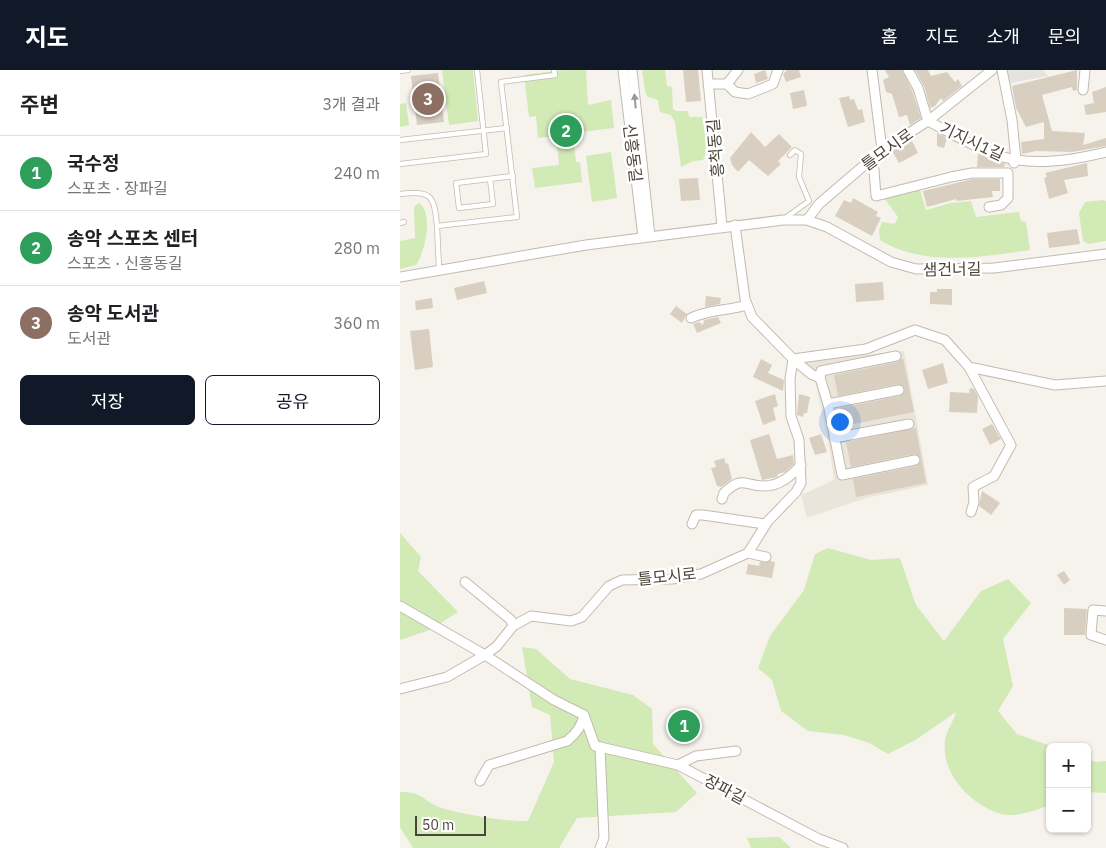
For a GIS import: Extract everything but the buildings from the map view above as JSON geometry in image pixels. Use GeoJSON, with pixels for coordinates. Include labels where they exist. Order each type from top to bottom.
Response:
{"type":"FeatureCollection","features":[{"type":"Feature","properties":{"kind":"street","name":"신흥동길"},"geometry":{"type":"LineString","coordinates":[[623,70],[647,236]]}},
{"type":"Feature","properties":{"kind":"street"},"geometry":{"type":"LineString","coordinates":[[632,70],[647,236]]}},
{"type":"Feature","properties":{"kind":"street","name":"흥척동길"},"geometry":{"type":"LineString","coordinates":[[707,70],[722,226]]}},
{"type":"Feature","properties":{"kind":"street"},"geometry":{"type":"LineString","coordinates":[[727,84],[738,70]]}},
{"type":"Feature","properties":{"kind":"street"},"geometry":{"type":"LineString","coordinates":[[709,84],[727,84],[735,92],[748,94],[773,84],[778,70]]}},
{"type":"Feature","properties":{"kind":"street"},"geometry":{"type":"LineString","coordinates":[[872,70],[882,150]]}},
{"type":"Feature","properties":{"kind":"street"},"geometry":{"type":"LineString","coordinates":[[908,70],[918,88],[928,121]]}},
{"type":"Feature","properties":{"kind":"street","name":"틀모시로"},"geometry":{"type":"LineString","coordinates":[[807,220],[820,204],[882,150],[928,121],[992,70]]}},
{"type":"Feature","properties":{"kind":"street","name":"기지시1길"},"geometry":{"type":"LineString","coordinates":[[1002,70],[1012,120],[1016,160]]}},
{"type":"Feature","properties":{"kind":"street"},"geometry":{"type":"LineString","coordinates":[[1083,90],[1085,70]]}},
{"type":"Feature","properties":{"kind":"street","name":"기지시1길"},"geometry":{"type":"LineString","coordinates":[[928,121],[993,154],[1016,160],[1047,162],[1077,159],[1106,152]]}},
{"type":"Feature","properties":{"kind":"street"},"geometry":{"type":"LineString","coordinates":[[873,158],[876,196],[951,176],[972,173],[1008,173]]}},
{"type":"Feature","properties":{"kind":"street"},"geometry":{"type":"LineString","coordinates":[[989,207],[1001,205],[1008,198],[1008,173],[1016,160]]}},
{"type":"Feature","properties":{"kind":"street"},"geometry":{"type":"LineString","coordinates":[[400,277],[439,269],[647,236],[722,226],[783,220],[807,220]]}},
{"type":"Feature","properties":{"kind":"street","name":"샘건너길"},"geometry":{"type":"LineString","coordinates":[[807,220],[827,227],[890,262],[916,269],[994,268],[1106,254]]}},
{"type":"Feature","properties":{"kind":"street"},"geometry":{"type":"LineString","coordinates":[[735,225],[747,305],[759,327],[793,359],[811,374],[820,378]]}},
{"type":"Feature","properties":{"kind":"street"},"geometry":{"type":"LineString","coordinates":[[691,318],[700,314],[747,305]]}},
{"type":"Feature","properties":{"kind":"street"},"geometry":{"type":"LineString","coordinates":[[793,359],[866,349],[915,330],[945,340],[969,367],[1012,445],[994,476],[973,487],[974,502],[971,512]]}},
{"type":"Feature","properties":{"kind":"street"},"geometry":{"type":"LineString","coordinates":[[896,356],[821,371],[820,378],[828,404],[842,474],[915,460]]}},
{"type":"Feature","properties":{"kind":"street"},"geometry":{"type":"LineString","coordinates":[[766,557],[748,553],[766,524],[776,511],[796,492],[801,483],[800,440],[791,416],[790,379],[793,359]]}},
{"type":"Feature","properties":{"kind":"street"},"geometry":{"type":"LineString","coordinates":[[969,367],[1054,385],[1106,381]]}},
{"type":"Feature","properties":{"kind":"street"},"geometry":{"type":"LineString","coordinates":[[828,404],[900,390]]}},
{"type":"Feature","properties":{"kind":"street"},"geometry":{"type":"LineString","coordinates":[[834,438],[909,424]]}},
{"type":"Feature","properties":{"kind":"street"},"geometry":{"type":"LineString","coordinates":[[722,499],[724,493],[739,483],[771,486],[788,478],[801,465]]}},
{"type":"Feature","properties":{"kind":"street"},"geometry":{"type":"LineString","coordinates":[[692,524],[696,515],[703,515],[766,524]]}},
{"type":"Feature","properties":{"kind":"street","name":"틀모시로"},"geometry":{"type":"LineString","coordinates":[[514,626],[531,616],[571,621],[582,617],[609,586],[622,580],[672,579],[701,574],[748,553]]}},
{"type":"Feature","properties":{"kind":"street"},"geometry":{"type":"LineString","coordinates":[[400,689],[447,677],[486,655],[497,646],[514,626],[511,620],[465,582]]}},
{"type":"Feature","properties":{"kind":"street"},"geometry":{"type":"LineString","coordinates":[[400,606],[486,655],[554,700],[584,715],[595,746],[600,747],[604,838],[600,848]]}},
{"type":"Feature","properties":{"kind":"street"},"geometry":{"type":"LineString","coordinates":[[1106,611],[1093,610],[1091,635],[1106,640]]}},
{"type":"Feature","properties":{"kind":"street"},"geometry":{"type":"LineString","coordinates":[[480,781],[489,765],[568,741],[582,724],[584,715]]}},
{"type":"Feature","properties":{"kind":"street","name":"장파길"},"geometry":{"type":"LineString","coordinates":[[600,747],[678,765],[819,839],[843,848]]}},
{"type":"Feature","properties":{"kind":"street"},"geometry":{"type":"LineString","coordinates":[[678,765],[696,756],[736,751]]}},
{"type":"Feature","properties":{"kind":"lane"},"geometry":{"type":"LineString","coordinates":[[400,71],[408,70]]}},
{"type":"Feature","properties":{"kind":"lane"},"geometry":{"type":"LineString","coordinates":[[400,164],[486,154],[477,70]]}},
{"type":"Feature","properties":{"kind":"lane"},"geometry":{"type":"LineString","coordinates":[[437,226],[517,217],[501,82],[555,75],[554,70]]}},
{"type":"Feature","properties":{"kind":"lane"},"geometry":{"type":"LineString","coordinates":[[400,140],[507,128]]}},
{"type":"Feature","properties":{"kind":"lane"},"geometry":{"type":"LineString","coordinates":[[783,220],[809,202],[799,177],[801,154],[795,150],[790,155]]}},
{"type":"Feature","properties":{"kind":"lane"},"geometry":{"type":"LineString","coordinates":[[490,179],[493,204],[459,208],[456,183],[513,176]]}},
{"type":"Feature","properties":{"kind":"lane"},"geometry":{"type":"LineString","coordinates":[[400,194],[418,192],[431,197],[434,203],[437,226],[439,269]]}},
{"type":"Feature","properties":{"kind":"shaded area"},"geometry":{"type":"Polygon","coordinates":[[[1004,70],[1043,70],[1048,76],[1011,83],[1004,70]]]}},
{"type":"Feature","properties":{"kind":"shaded area"},"geometry":{"type":"Polygon","coordinates":[[[904,351],[928,485],[866,498],[807,518],[801,495],[834,480],[830,451],[813,370],[802,361],[904,351]]]}},
{"type":"Feature","properties":{"kind":"green space"},"geometry":{"type":"Polygon","coordinates":[[[442,70],[473,70],[478,121],[449,125],[442,70]]]}},
{"type":"Feature","properties":{"kind":"green space"},"geometry":{"type":"Polygon","coordinates":[[[563,70],[586,70],[588,105],[611,100],[614,128],[573,133],[576,162],[580,162],[582,182],[535,188],[532,168],[559,165],[556,136],[538,138],[536,116],[529,117],[524,75],[563,70]]]}},
{"type":"Feature","properties":{"kind":"green space"},"geometry":{"type":"Polygon","coordinates":[[[642,70],[665,70],[667,86],[672,87],[673,109],[676,111],[688,111],[689,117],[702,117],[706,145],[703,160],[693,161],[681,167],[675,122],[671,115],[660,112],[658,100],[648,97],[645,92],[642,70]]]}},
{"type":"Feature","properties":{"kind":"green space"},"geometry":{"type":"Polygon","coordinates":[[[406,103],[409,125],[400,127],[400,104],[406,103]]]}},
{"type":"Feature","properties":{"kind":"green space"},"geometry":{"type":"Polygon","coordinates":[[[611,152],[617,198],[592,202],[586,156],[611,152]]]}},
{"type":"Feature","properties":{"kind":"green space"},"geometry":{"type":"Polygon","coordinates":[[[919,187],[926,210],[951,203],[971,201],[976,217],[1019,212],[1021,221],[1026,222],[1030,250],[973,257],[934,257],[915,254],[880,240],[879,230],[882,222],[895,224],[898,217],[884,198],[919,187]]]}},
{"type":"Feature","properties":{"kind":"green space"},"geometry":{"type":"Polygon","coordinates":[[[1106,201],[1106,241],[1088,244],[1083,241],[1079,213],[1085,202],[1106,201]]]}},
{"type":"Feature","properties":{"kind":"green space"},"geometry":{"type":"Polygon","coordinates":[[[419,203],[424,208],[426,215],[427,233],[425,242],[416,265],[400,269],[400,241],[415,238],[414,207],[419,203]]]}},
{"type":"Feature","properties":{"kind":"green space"},"geometry":{"type":"Polygon","coordinates":[[[400,533],[421,557],[418,571],[458,612],[430,630],[400,640],[400,533]]]}},
{"type":"Feature","properties":{"kind":"green space"},"geometry":{"type":"Polygon","coordinates":[[[828,548],[871,560],[900,558],[916,605],[944,641],[981,591],[1008,579],[1031,603],[1003,639],[1013,686],[998,711],[1017,734],[1046,744],[1046,806],[1026,813],[1007,815],[990,810],[969,796],[953,776],[945,753],[946,737],[956,712],[917,739],[888,754],[869,743],[844,735],[808,731],[781,711],[772,680],[758,668],[770,636],[804,590],[815,554],[828,548]]]}},
{"type":"Feature","properties":{"kind":"green space"},"geometry":{"type":"Polygon","coordinates":[[[522,647],[536,649],[570,679],[633,695],[652,709],[653,744],[697,793],[676,812],[577,818],[559,848],[413,848],[400,827],[400,792],[414,793],[439,807],[458,812],[496,819],[528,821],[554,762],[550,715],[532,707],[522,647]]]}},
{"type":"Feature","properties":{"kind":"green space"},"geometry":{"type":"Polygon","coordinates":[[[1091,760],[1106,761],[1106,793],[1091,792],[1091,760]]]}},
{"type":"Feature","properties":{"kind":"green space"},"geometry":{"type":"Polygon","coordinates":[[[779,837],[791,848],[751,848],[747,838],[779,837]]]}},
{"type":"Feature","properties":{"kind":"place","name":"송악 도서관"},"geometry":{"type":"Point","coordinates":[428,99]}},
{"type":"Feature","properties":{"kind":"place","name":"송악 스포츠 센터"},"geometry":{"type":"Point","coordinates":[566,131]}},
{"type":"Feature","properties":{"kind":"place","name":"국수정"},"geometry":{"type":"Point","coordinates":[684,726]}}]}
